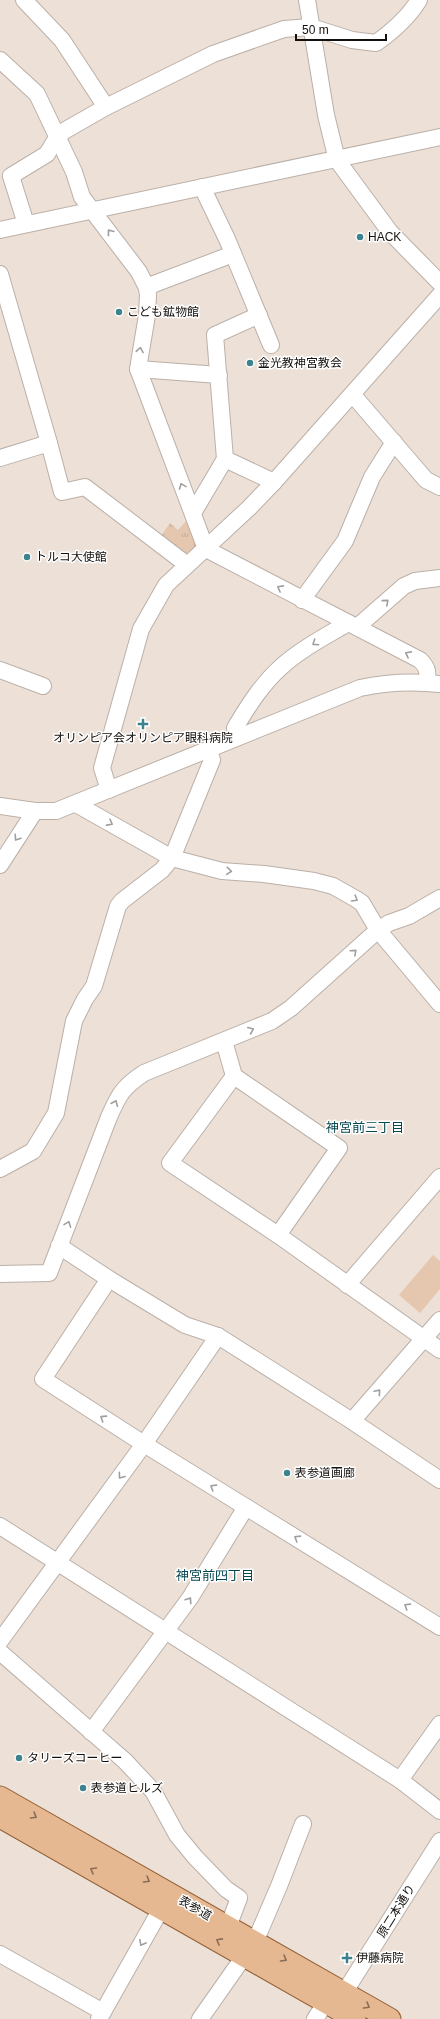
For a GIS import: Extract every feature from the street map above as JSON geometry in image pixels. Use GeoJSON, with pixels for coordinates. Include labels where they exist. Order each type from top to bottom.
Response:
{"type":"FeatureCollection","features":[{"type":"Feature","properties":{"kind":"main road","name":"表参道"},"geometry":{"type":"LineString","coordinates":[[0,1797],[228,1926],[250,1948],[356,2019]]}},
{"type":"Feature","properties":{"kind":"main road","name":"表参道"},"geometry":{"type":"LineString","coordinates":[[0,1818],[161,1909],[250,1948]]}},
{"type":"Feature","properties":{"kind":"main road","name":"表参道"},"geometry":{"type":"LineString","coordinates":[[330,2003],[390,2019]]}},
{"type":"Feature","properties":{"kind":"street"},"geometry":{"type":"LineString","coordinates":[[24,0],[62,40],[106,107]]}},
{"type":"Feature","properties":{"kind":"street"},"geometry":{"type":"LineString","coordinates":[[307,0],[326,115],[337,160],[390,232],[440,283]]}},
{"type":"Feature","properties":{"kind":"street"},"geometry":{"type":"LineString","coordinates":[[26,224],[11,176],[47,154],[58,136],[106,107],[220,52],[284,29],[311,27],[352,40],[376,43],[394,30],[412,12],[419,0]]}},
{"type":"Feature","properties":{"kind":"street"},"geometry":{"type":"LineString","coordinates":[[0,60],[37,94],[74,172],[82,197],[91,211],[108,230],[135,266],[147,288],[147,316],[138,369],[206,549],[420,660],[437,682]]}},
{"type":"Feature","properties":{"kind":"street"},"geometry":{"type":"LineString","coordinates":[[0,230],[337,160],[440,137]]}},
{"type":"Feature","properties":{"kind":"street"},"geometry":{"type":"LineString","coordinates":[[202,187],[234,254],[271,345]]}},
{"type":"Feature","properties":{"kind":"street"},"geometry":{"type":"LineString","coordinates":[[147,288],[234,254]]}},
{"type":"Feature","properties":{"kind":"street"},"geometry":{"type":"LineString","coordinates":[[0,274],[62,492],[85,487],[186,564]]}},
{"type":"Feature","properties":{"kind":"street"},"geometry":{"type":"LineString","coordinates":[[109,790],[102,768],[141,629],[166,585],[186,564],[206,549],[274,482],[353,395],[440,295]]}},
{"type":"Feature","properties":{"kind":"street"},"geometry":{"type":"LineString","coordinates":[[193,513],[225,459],[215,335],[259,316]]}},
{"type":"Feature","properties":{"kind":"street"},"geometry":{"type":"LineString","coordinates":[[138,369],[219,375]]}},
{"type":"Feature","properties":{"kind":"street"},"geometry":{"type":"LineString","coordinates":[[353,395],[426,480],[440,487]]}},
{"type":"Feature","properties":{"kind":"street"},"geometry":{"type":"LineString","coordinates":[[302,600],[345,541],[372,477],[394,442]]}},
{"type":"Feature","properties":{"kind":"street"},"geometry":{"type":"LineString","coordinates":[[0,458],[49,443]]}},
{"type":"Feature","properties":{"kind":"street"},"geometry":{"type":"LineString","coordinates":[[225,459],[274,482]]}},
{"type":"Feature","properties":{"kind":"street"},"geometry":{"type":"LineString","coordinates":[[237,737],[235,728],[251,701],[281,667],[319,640],[352,625],[404,586],[415,581],[440,578]]}},
{"type":"Feature","properties":{"kind":"street"},"geometry":{"type":"LineString","coordinates":[[0,670],[43,686]]}},
{"type":"Feature","properties":{"kind":"street"},"geometry":{"type":"LineString","coordinates":[[0,806],[35,811],[56,811],[360,688],[381,683],[437,682]]}},
{"type":"Feature","properties":{"kind":"street"},"geometry":{"type":"LineString","coordinates":[[0,1169],[33,1151],[56,1113],[74,1021],[84,999],[94,986],[118,906],[122,900],[162,870],[172,858],[212,760],[209,749]]}},
{"type":"Feature","properties":{"kind":"street"},"geometry":{"type":"LineString","coordinates":[[76,804],[172,858],[222,871],[264,874],[314,881],[333,886],[362,903],[378,930],[440,1004]]}},
{"type":"Feature","properties":{"kind":"street"},"geometry":{"type":"LineString","coordinates":[[0,865],[35,811]]}},
{"type":"Feature","properties":{"kind":"street"},"geometry":{"type":"LineString","coordinates":[[0,1274],[48,1273],[119,1094],[131,1082],[144,1073],[224,1042],[272,1021],[291,1008],[378,930],[389,923],[409,916],[440,898]]}},
{"type":"Feature","properties":{"kind":"street"},"geometry":{"type":"LineString","coordinates":[[224,1042],[234,1076],[339,1148],[278,1235]]}},
{"type":"Feature","properties":{"kind":"street"},"geometry":{"type":"LineString","coordinates":[[234,1076],[170,1163],[278,1235],[440,1350]]}},
{"type":"Feature","properties":{"kind":"street"},"geometry":{"type":"LineString","coordinates":[[347,1285],[440,1177]]}},
{"type":"Feature","properties":{"kind":"street"},"geometry":{"type":"LineString","coordinates":[[59,1246],[185,1325],[218,1336],[352,1421],[440,1480]]}},
{"type":"Feature","properties":{"kind":"street"},"geometry":{"type":"LineString","coordinates":[[110,1279],[43,1379],[144,1444],[440,1627]]}},
{"type":"Feature","properties":{"kind":"street"},"geometry":{"type":"LineString","coordinates":[[352,1421],[440,1320]]}},
{"type":"Feature","properties":{"kind":"street"},"geometry":{"type":"LineString","coordinates":[[0,1641],[59,1563],[144,1444],[218,1336]]}},
{"type":"Feature","properties":{"kind":"street"},"geometry":{"type":"LineString","coordinates":[[91,1732],[190,1598],[246,1507]]}},
{"type":"Feature","properties":{"kind":"street"},"geometry":{"type":"LineString","coordinates":[[0,1526],[400,1780],[440,1811]]}},
{"type":"Feature","properties":{"kind":"street"},"geometry":{"type":"LineString","coordinates":[[0,1652],[125,1762],[153,1791],[177,1835],[195,1857],[226,1889],[239,1898],[228,1926]]}},
{"type":"Feature","properties":{"kind":"street"},"geometry":{"type":"LineString","coordinates":[[400,1780],[440,1724]]}},
{"type":"Feature","properties":{"kind":"street"},"geometry":{"type":"LineString","coordinates":[[200,2019],[250,1948],[279,1886],[303,1824]]}},
{"type":"Feature","properties":{"kind":"street","name":"原二本通り"},"geometry":{"type":"LineString","coordinates":[[330,2003],[440,1841]]}},
{"type":"Feature","properties":{"kind":"street"},"geometry":{"type":"LineString","coordinates":[[0,1954],[101,2016],[161,1909]]}},
{"type":"Feature","properties":{"kind":"green space"},"geometry":{"type":"Polygon","coordinates":[[[188,519],[201,547],[187,559],[160,537],[170,523],[178,530],[188,519]]]}},
{"type":"Feature","properties":{"kind":"green space"},"geometry":{"type":"Polygon","coordinates":[[[433,1255],[440,1261],[440,1289],[420,1313],[399,1295],[433,1255]]]}},
{"type":"Feature","properties":{"kind":"place","name":"HACK"},"geometry":{"type":"Point","coordinates":[360,237]}},
{"type":"Feature","properties":{"kind":"place","name":"こども鉱物館"},"geometry":{"type":"Point","coordinates":[119,312]}},
{"type":"Feature","properties":{"kind":"place","name":"金光教神宮教会"},"geometry":{"type":"Point","coordinates":[250,363]}},
{"type":"Feature","properties":{"kind":"place","name":"トルコ大使館"},"geometry":{"type":"Point","coordinates":[27,557]}},
{"type":"Feature","properties":{"kind":"place","name":"オリンピア会オリンピア眼科病院"},"geometry":{"type":"Point","coordinates":[143,724]}},
{"type":"Feature","properties":{"kind":"place","name":"表参道画廊"},"geometry":{"type":"Point","coordinates":[287,1473]}},
{"type":"Feature","properties":{"kind":"place","name":"タリーズコーヒー"},"geometry":{"type":"Point","coordinates":[19,1758]}},
{"type":"Feature","properties":{"kind":"place","name":"表参道ヒルズ"},"geometry":{"type":"Point","coordinates":[83,1788]}},
{"type":"Feature","properties":{"kind":"place","name":"伊藤病院"},"geometry":{"type":"Point","coordinates":[347,1958]}},
{"type":"Feature","properties":{"kind":"district","name":"神宮前三丁目"},"geometry":{"type":"Point","coordinates":[365,1127]}},
{"type":"Feature","properties":{"kind":"district","name":"神宮前四丁目"},"geometry":{"type":"Point","coordinates":[215,1575]}}]}
